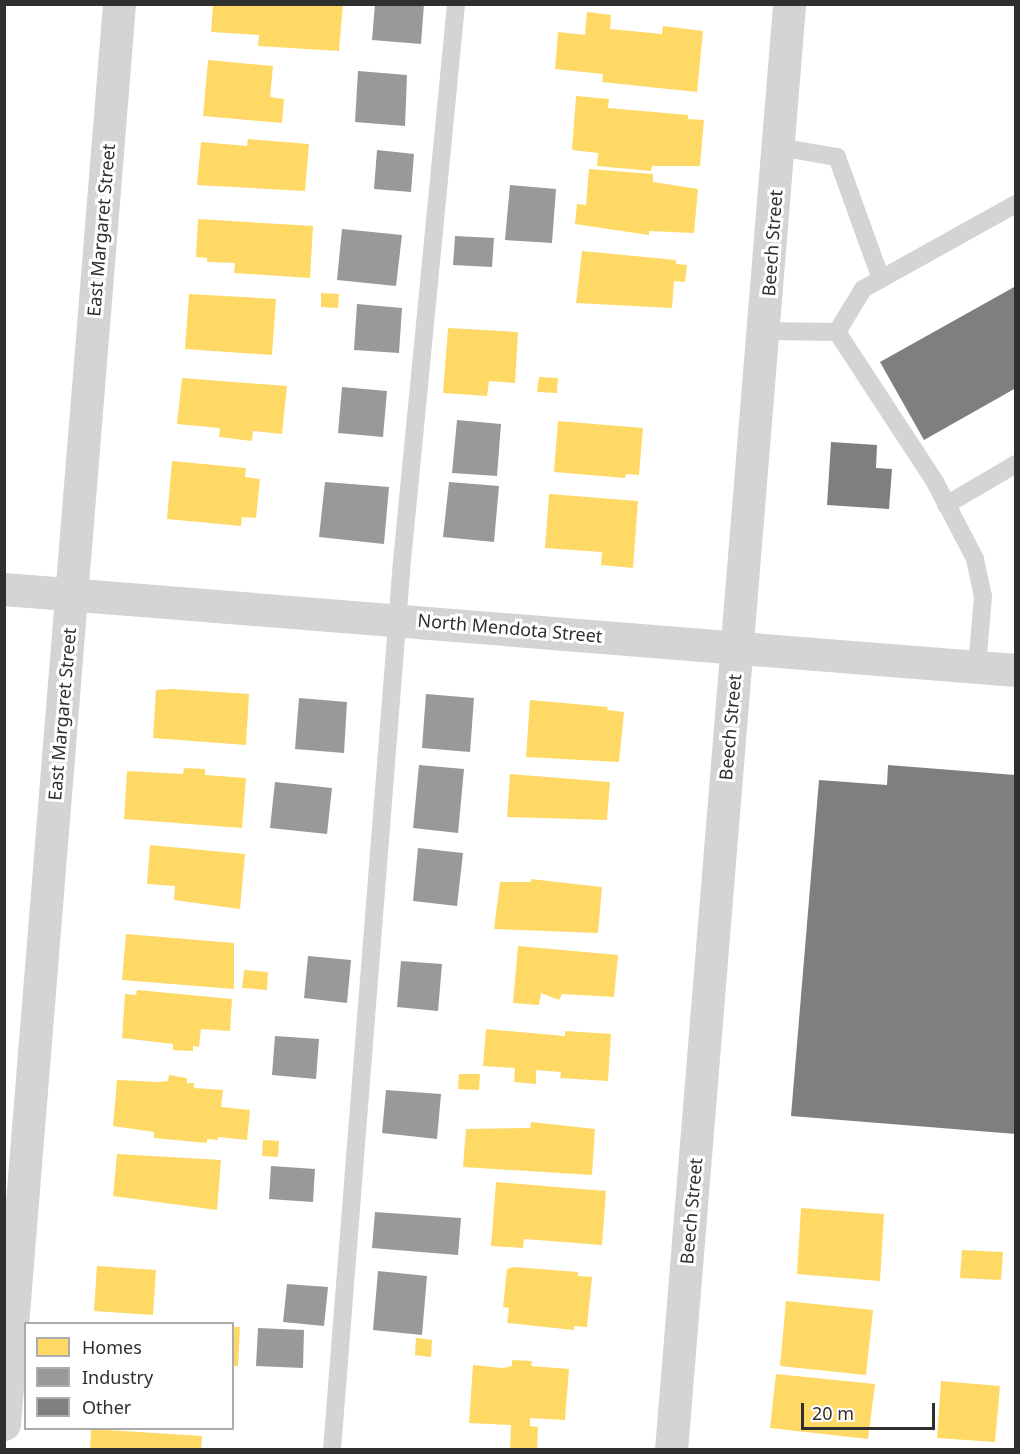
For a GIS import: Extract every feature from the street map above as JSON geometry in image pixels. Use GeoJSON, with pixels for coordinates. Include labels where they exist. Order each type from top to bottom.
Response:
{"type":"FeatureCollection","features":[{"type":"Feature","properties":{"kind":"street","name":"East Margaret Street"},"geometry":{"type":"LineString","coordinates":[[4,1424],[119,4]]}},
{"type":"Feature","properties":{"kind":"street","name":"Beech Street"},"geometry":{"type":"LineString","coordinates":[[671,1449],[765,332],[789,4]]}},
{"type":"Feature","properties":{"kind":"street","name":"North Mendota Street"},"geometry":{"type":"LineString","coordinates":[[4,589],[1016,670]]}},
{"type":"Feature","properties":{"kind":"lane"},"geometry":{"type":"LineString","coordinates":[[332,1449],[398,619],[456,4]]}},
{"type":"Feature","properties":{"kind":"lane"},"geometry":{"type":"LineString","coordinates":[[778,147],[837,157],[882,279]]}},
{"type":"Feature","properties":{"kind":"lane"},"geometry":{"type":"LineString","coordinates":[[837,332],[863,290],[1016,204]]}},
{"type":"Feature","properties":{"kind":"lane"},"geometry":{"type":"LineString","coordinates":[[765,332],[837,332]]}},
{"type":"Feature","properties":{"kind":"lane"},"geometry":{"type":"LineString","coordinates":[[837,332],[946,505],[975,559],[983,596],[977,666]]}},
{"type":"Feature","properties":{"kind":"lane"},"geometry":{"type":"LineString","coordinates":[[946,505],[1016,464]]}},
{"type":"Feature","properties":{"kind":"building: Homes"},"geometry":{"type":"Polygon","coordinates":[[[213,4],[343,4],[339,51],[258,46],[259,35],[211,32],[213,4]]]}},
{"type":"Feature","properties":{"kind":"building: Homes"},"geometry":{"type":"Polygon","coordinates":[[[587,12],[611,15],[610,29],[662,34],[663,26],[703,31],[697,92],[602,82],[603,74],[555,69],[558,32],[585,35],[587,12]]]}},
{"type":"Feature","properties":{"kind":"building: Homes"},"geometry":{"type":"Polygon","coordinates":[[[208,60],[273,66],[270,97],[284,99],[282,123],[203,116],[208,60]]]}},
{"type":"Feature","properties":{"kind":"building: Homes"},"geometry":{"type":"Polygon","coordinates":[[[576,96],[609,99],[608,108],[688,115],[688,119],[704,120],[700,166],[652,166],[651,171],[597,166],[598,153],[572,150],[576,96]]]}},
{"type":"Feature","properties":{"kind":"building: Homes"},"geometry":{"type":"Polygon","coordinates":[[[248,139],[309,144],[305,191],[197,185],[201,142],[247,146],[248,139]]]}},
{"type":"Feature","properties":{"kind":"building: Homes"},"geometry":{"type":"Polygon","coordinates":[[[589,169],[653,174],[653,182],[698,189],[694,233],[649,231],[649,235],[575,224],[577,204],[586,205],[589,169]]]}},
{"type":"Feature","properties":{"kind":"building: Homes"},"geometry":{"type":"Polygon","coordinates":[[[198,219],[313,226],[310,278],[234,273],[235,263],[207,262],[207,258],[196,257],[198,219]]]}},
{"type":"Feature","properties":{"kind":"building: Homes"},"geometry":{"type":"Polygon","coordinates":[[[582,251],[676,260],[676,264],[687,265],[685,282],[674,281],[672,308],[576,303],[582,251]]]}},
{"type":"Feature","properties":{"kind":"building: Homes"},"geometry":{"type":"Polygon","coordinates":[[[321,293],[339,294],[338,308],[321,307],[321,293]]]}},
{"type":"Feature","properties":{"kind":"building: Homes"},"geometry":{"type":"Polygon","coordinates":[[[189,294],[276,299],[272,355],[185,349],[189,294]]]}},
{"type":"Feature","properties":{"kind":"building: Homes"},"geometry":{"type":"Polygon","coordinates":[[[448,328],[518,332],[515,383],[489,381],[487,396],[443,393],[448,328]]]}},
{"type":"Feature","properties":{"kind":"building: Homes"},"geometry":{"type":"Polygon","coordinates":[[[539,377],[558,378],[557,393],[537,392],[539,377]]]}},
{"type":"Feature","properties":{"kind":"building: Homes"},"geometry":{"type":"Polygon","coordinates":[[[182,378],[287,386],[282,434],[253,431],[252,441],[219,437],[220,428],[177,424],[182,378]]]}},
{"type":"Feature","properties":{"kind":"building: Homes"},"geometry":{"type":"Polygon","coordinates":[[[558,421],[643,428],[639,475],[626,474],[625,478],[554,472],[558,421]]]}},
{"type":"Feature","properties":{"kind":"building: Homes"},"geometry":{"type":"Polygon","coordinates":[[[172,461],[246,468],[245,477],[260,479],[256,518],[242,517],[241,526],[167,519],[172,461]]]}},
{"type":"Feature","properties":{"kind":"building: Homes"},"geometry":{"type":"Polygon","coordinates":[[[549,494],[638,501],[633,568],[601,565],[602,552],[545,548],[549,494]]]}},
{"type":"Feature","properties":{"kind":"building: Homes"},"geometry":{"type":"Polygon","coordinates":[[[156,690],[249,694],[246,745],[153,738],[156,690]]]}},
{"type":"Feature","properties":{"kind":"building: Homes"},"geometry":{"type":"Polygon","coordinates":[[[530,700],[608,707],[607,710],[624,712],[619,762],[526,757],[530,700]]]}},
{"type":"Feature","properties":{"kind":"building: Homes"},"geometry":{"type":"Polygon","coordinates":[[[184,768],[205,769],[205,775],[246,778],[242,828],[124,819],[127,771],[183,774],[184,768]]]}},
{"type":"Feature","properties":{"kind":"building: Homes"},"geometry":{"type":"Polygon","coordinates":[[[510,774],[610,782],[607,820],[507,817],[510,774]]]}},
{"type":"Feature","properties":{"kind":"building: Homes"},"geometry":{"type":"Polygon","coordinates":[[[150,845],[245,854],[240,909],[174,900],[175,886],[147,884],[150,845]]]}},
{"type":"Feature","properties":{"kind":"building: Homes"},"geometry":{"type":"Polygon","coordinates":[[[531,879],[602,887],[598,933],[494,929],[500,882],[531,882],[531,879]]]}},
{"type":"Feature","properties":{"kind":"building: Homes"},"geometry":{"type":"Polygon","coordinates":[[[126,934],[234,943],[234,989],[122,980],[126,934]]]}},
{"type":"Feature","properties":{"kind":"building: Homes"},"geometry":{"type":"Polygon","coordinates":[[[518,946],[618,955],[614,997],[562,994],[559,1000],[541,993],[539,1005],[513,1003],[518,946]]]}},
{"type":"Feature","properties":{"kind":"building: Homes"},"geometry":{"type":"Polygon","coordinates":[[[244,970],[268,972],[267,990],[242,988],[244,970]]]}},
{"type":"Feature","properties":{"kind":"building: Homes"},"geometry":{"type":"Polygon","coordinates":[[[137,990],[232,999],[230,1031],[201,1029],[199,1047],[193,1046],[193,1051],[173,1050],[173,1044],[122,1038],[125,994],[136,995],[137,990]]]}},
{"type":"Feature","properties":{"kind":"building: Homes"},"geometry":{"type":"Polygon","coordinates":[[[486,1029],[565,1036],[565,1031],[611,1034],[608,1081],[560,1078],[561,1072],[536,1070],[536,1084],[514,1082],[515,1068],[483,1066],[486,1029]]]}},
{"type":"Feature","properties":{"kind":"building: Homes"},"geometry":{"type":"Polygon","coordinates":[[[459,1074],[480,1074],[479,1090],[458,1089],[459,1074]]]}},
{"type":"Feature","properties":{"kind":"building: Homes"},"geometry":{"type":"Polygon","coordinates":[[[169,1075],[187,1078],[187,1083],[194,1083],[194,1088],[223,1090],[221,1107],[250,1110],[247,1140],[218,1137],[218,1140],[207,1139],[207,1143],[154,1138],[154,1132],[113,1126],[117,1080],[159,1082],[168,1081],[169,1075]]]}},
{"type":"Feature","properties":{"kind":"building: Homes"},"geometry":{"type":"Polygon","coordinates":[[[531,1122],[595,1129],[592,1175],[463,1167],[466,1129],[530,1128],[531,1122]]]}},
{"type":"Feature","properties":{"kind":"building: Homes"},"geometry":{"type":"Polygon","coordinates":[[[263,1140],[279,1141],[278,1157],[262,1156],[263,1140]]]}},
{"type":"Feature","properties":{"kind":"building: Homes"},"geometry":{"type":"Polygon","coordinates":[[[117,1154],[221,1160],[217,1210],[113,1196],[117,1154]]]}},
{"type":"Feature","properties":{"kind":"building: Homes"},"geometry":{"type":"Polygon","coordinates":[[[496,1182],[606,1191],[602,1245],[524,1239],[523,1248],[491,1246],[496,1182]]]}},
{"type":"Feature","properties":{"kind":"building: Homes"},"geometry":{"type":"Polygon","coordinates":[[[801,1208],[884,1214],[880,1281],[797,1274],[801,1208]]]}},
{"type":"Feature","properties":{"kind":"building: Homes"},"geometry":{"type":"Polygon","coordinates":[[[962,1250],[1003,1252],[1001,1280],[960,1278],[962,1250]]]}},
{"type":"Feature","properties":{"kind":"building: Homes"},"geometry":{"type":"Polygon","coordinates":[[[97,1266],[156,1270],[153,1315],[94,1311],[97,1266]]]}},
{"type":"Feature","properties":{"kind":"building: Homes"},"geometry":{"type":"Polygon","coordinates":[[[514,1267],[578,1272],[578,1276],[592,1277],[587,1327],[574,1326],[574,1330],[507,1323],[509,1308],[503,1307],[507,1269],[514,1267]]]}},
{"type":"Feature","properties":{"kind":"building: Homes"},"geometry":{"type":"Polygon","coordinates":[[[786,1301],[873,1310],[866,1375],[780,1366],[786,1301]]]}},
{"type":"Feature","properties":{"kind":"building: Homes"},"geometry":{"type":"Polygon","coordinates":[[[234,1327],[240,1327],[238,1366],[234,1366],[234,1327]]]}},
{"type":"Feature","properties":{"kind":"building: Homes"},"geometry":{"type":"Polygon","coordinates":[[[416,1338],[432,1340],[431,1357],[415,1355],[416,1338]]]}},
{"type":"Feature","properties":{"kind":"building: Homes"},"geometry":{"type":"Polygon","coordinates":[[[512,1360],[532,1361],[531,1366],[569,1369],[565,1420],[530,1418],[530,1426],[538,1427],[537,1450],[510,1450],[511,1425],[469,1423],[473,1365],[502,1368],[512,1366],[512,1360]]]}},
{"type":"Feature","properties":{"kind":"building: Homes"},"geometry":{"type":"Polygon","coordinates":[[[776,1374],[875,1384],[868,1439],[770,1428],[776,1374]]]}},
{"type":"Feature","properties":{"kind":"building: Homes"},"geometry":{"type":"Polygon","coordinates":[[[941,1381],[1000,1386],[995,1442],[937,1438],[941,1381]]]}},
{"type":"Feature","properties":{"kind":"building: Homes"},"geometry":{"type":"Polygon","coordinates":[[[91,1430],[202,1436],[201,1450],[90,1450],[91,1430]]]}},
{"type":"Feature","properties":{"kind":"building: Industry"},"geometry":{"type":"Polygon","coordinates":[[[375,4],[424,4],[421,44],[372,40],[375,4]]]}},
{"type":"Feature","properties":{"kind":"building: Industry"},"geometry":{"type":"Polygon","coordinates":[[[358,71],[407,75],[405,126],[355,122],[358,71]]]}},
{"type":"Feature","properties":{"kind":"building: Industry"},"geometry":{"type":"Polygon","coordinates":[[[377,150],[414,154],[411,192],[374,189],[377,150]]]}},
{"type":"Feature","properties":{"kind":"building: Industry"},"geometry":{"type":"Polygon","coordinates":[[[510,185],[556,189],[552,243],[505,240],[510,185]]]}},
{"type":"Feature","properties":{"kind":"building: Industry"},"geometry":{"type":"Polygon","coordinates":[[[342,229],[402,235],[396,286],[337,280],[342,229]]]}},
{"type":"Feature","properties":{"kind":"building: Industry"},"geometry":{"type":"Polygon","coordinates":[[[455,236],[494,238],[492,267],[453,265],[455,236]]]}},
{"type":"Feature","properties":{"kind":"building: Industry"},"geometry":{"type":"Polygon","coordinates":[[[357,304],[402,308],[399,353],[354,350],[357,304]]]}},
{"type":"Feature","properties":{"kind":"building: Industry"},"geometry":{"type":"Polygon","coordinates":[[[342,387],[387,391],[383,437],[338,433],[342,387]]]}},
{"type":"Feature","properties":{"kind":"building: Industry"},"geometry":{"type":"Polygon","coordinates":[[[457,420],[501,424],[497,476],[452,473],[457,420]]]}},
{"type":"Feature","properties":{"kind":"building: Industry"},"geometry":{"type":"Polygon","coordinates":[[[325,482],[389,487],[384,544],[319,537],[325,482]]]}},
{"type":"Feature","properties":{"kind":"building: Industry"},"geometry":{"type":"Polygon","coordinates":[[[449,482],[499,486],[494,542],[443,537],[449,482]]]}},
{"type":"Feature","properties":{"kind":"building: Industry"},"geometry":{"type":"Polygon","coordinates":[[[426,694],[474,698],[470,752],[422,748],[426,694]]]}},
{"type":"Feature","properties":{"kind":"building: Industry"},"geometry":{"type":"Polygon","coordinates":[[[299,698],[347,702],[344,753],[295,749],[299,698]]]}},
{"type":"Feature","properties":{"kind":"building: Industry"},"geometry":{"type":"Polygon","coordinates":[[[419,765],[464,769],[458,833],[413,828],[419,765]]]}},
{"type":"Feature","properties":{"kind":"building: Industry"},"geometry":{"type":"Polygon","coordinates":[[[275,782],[332,788],[327,834],[270,828],[275,782]]]}},
{"type":"Feature","properties":{"kind":"building: Industry"},"geometry":{"type":"Polygon","coordinates":[[[418,848],[463,853],[457,906],[413,901],[418,848]]]}},
{"type":"Feature","properties":{"kind":"building: Industry"},"geometry":{"type":"Polygon","coordinates":[[[308,956],[351,960],[347,1003],[304,998],[308,956]]]}},
{"type":"Feature","properties":{"kind":"building: Industry"},"geometry":{"type":"Polygon","coordinates":[[[401,961],[442,964],[438,1011],[397,1007],[401,961]]]}},
{"type":"Feature","properties":{"kind":"building: Industry"},"geometry":{"type":"Polygon","coordinates":[[[275,1036],[319,1039],[316,1079],[272,1075],[275,1036]]]}},
{"type":"Feature","properties":{"kind":"building: Industry"},"geometry":{"type":"Polygon","coordinates":[[[386,1090],[441,1094],[437,1139],[382,1133],[386,1090]]]}},
{"type":"Feature","properties":{"kind":"building: Industry"},"geometry":{"type":"Polygon","coordinates":[[[271,1166],[315,1169],[313,1202],[269,1199],[271,1166]]]}},
{"type":"Feature","properties":{"kind":"building: Industry"},"geometry":{"type":"Polygon","coordinates":[[[375,1212],[461,1218],[458,1255],[372,1248],[375,1212]]]}},
{"type":"Feature","properties":{"kind":"building: Industry"},"geometry":{"type":"Polygon","coordinates":[[[378,1271],[427,1276],[422,1335],[373,1330],[378,1271]]]}},
{"type":"Feature","properties":{"kind":"building: Industry"},"geometry":{"type":"Polygon","coordinates":[[[287,1284],[328,1287],[324,1326],[283,1322],[287,1284]]]}},
{"type":"Feature","properties":{"kind":"building: Industry"},"geometry":{"type":"Polygon","coordinates":[[[258,1328],[304,1330],[303,1368],[256,1366],[258,1328]]]}},
{"type":"Feature","properties":{"kind":"building: Other"},"geometry":{"type":"Polygon","coordinates":[[[1016,286],[1016,388],[924,440],[880,362],[1016,286]]]}},
{"type":"Feature","properties":{"kind":"building: Other"},"geometry":{"type":"Polygon","coordinates":[[[831,442],[877,445],[876,468],[892,469],[889,509],[827,505],[831,442]]]}},
{"type":"Feature","properties":{"kind":"building: Other"},"geometry":{"type":"Polygon","coordinates":[[[888,765],[1015,775],[1016,1134],[791,1116],[819,780],[887,785],[888,765]]]}}]}
